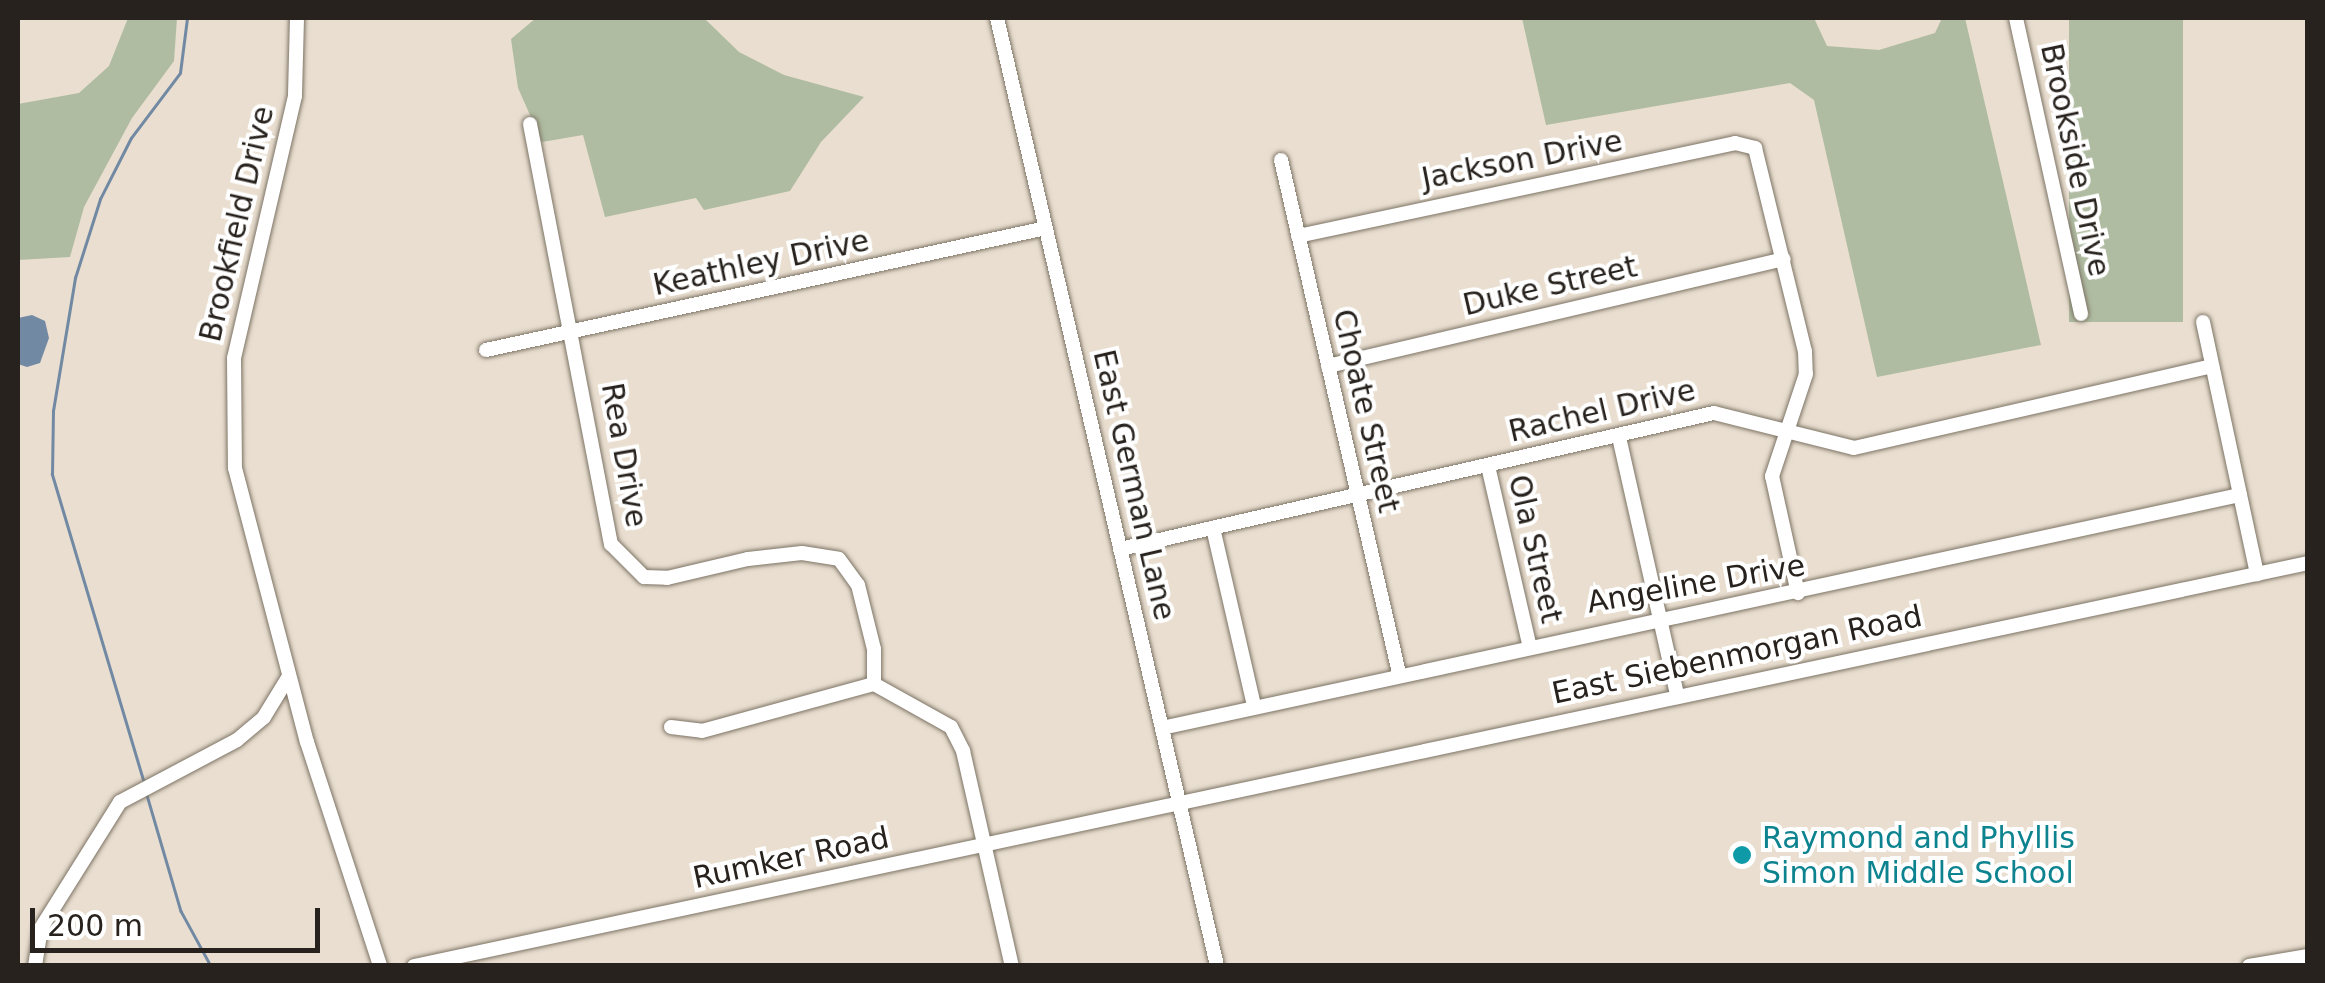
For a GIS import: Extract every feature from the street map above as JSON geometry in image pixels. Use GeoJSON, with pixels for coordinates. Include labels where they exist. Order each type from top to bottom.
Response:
{"type":"FeatureCollection","features":[{"type":"Feature","properties":{"kind":"street","name":"Brookfield Drive"},"geometry":{"type":"LineString","coordinates":[[298,18],[295,96],[234,358],[235,468],[300,714],[380,966]]}},
{"type":"Feature","properties":{"kind":"street","name":"East German Lane"},"geometry":{"type":"LineString","coordinates":[[996,18],[1217,966]]}},
{"type":"Feature","properties":{"kind":"street","name":"Brookside Drive"},"geometry":{"type":"LineString","coordinates":[[2016,18],[2081,314]]}},
{"type":"Feature","properties":{"kind":"street","name":"Rea Drive"},"geometry":{"type":"LineString","coordinates":[[530,124],[575,332],[611,544],[623,562],[644,576],[667,578],[748,559],[802,553],[839,559],[858,585],[874,649],[874,684]]}},
{"type":"Feature","properties":{"kind":"street","name":"Jackson Drive"},"geometry":{"type":"LineString","coordinates":[[1298,236],[1735,143],[1755,148],[1784,260]]}},
{"type":"Feature","properties":{"kind":"street","name":"Choate Street"},"geometry":{"type":"LineString","coordinates":[[1280,160],[1399,673]]}},
{"type":"Feature","properties":{"kind":"street","name":"Keathley Drive"},"geometry":{"type":"LineString","coordinates":[[486,350],[1046,228]]}},
{"type":"Feature","properties":{"kind":"street"},"geometry":{"type":"LineString","coordinates":[[1784,260],[1806,374],[1772,476],[1798,594]]}},
{"type":"Feature","properties":{"kind":"street","name":"Duke Street"},"geometry":{"type":"LineString","coordinates":[[1328,366],[1784,260]]}},
{"type":"Feature","properties":{"kind":"street"},"geometry":{"type":"LineString","coordinates":[[2202,322],[2257,574]]}},
{"type":"Feature","properties":{"kind":"street","name":"Rachel Drive"},"geometry":{"type":"LineString","coordinates":[[1120,550],[1714,413],[1854,448],[2212,366]]}},
{"type":"Feature","properties":{"kind":"street"},"geometry":{"type":"LineString","coordinates":[[1619,437],[1678,695]]}},
{"type":"Feature","properties":{"kind":"street","name":"Ola Street"},"geometry":{"type":"LineString","coordinates":[[1488,466],[1529,644]]}},
{"type":"Feature","properties":{"kind":"street","name":"Angeline Drive"},"geometry":{"type":"LineString","coordinates":[[1162,728],[1660,615],[1798,594],[2240,495]]}},
{"type":"Feature","properties":{"kind":"street"},"geometry":{"type":"LineString","coordinates":[[1212,528],[1254,706]]}},
{"type":"Feature","properties":{"kind":"street","name":"East Siebenmorgan Road"},"geometry":{"type":"LineString","coordinates":[[1178,802],[2308,564]]}},
{"type":"Feature","properties":{"kind":"street"},"geometry":{"type":"LineString","coordinates":[[35,966],[41,928],[120,802],[237,740],[264,717],[289,676]]}},
{"type":"Feature","properties":{"kind":"street"},"geometry":{"type":"LineString","coordinates":[[672,727],[702,731],[874,684],[951,727],[985,845],[1012,966]]}},
{"type":"Feature","properties":{"kind":"street","name":"Rumker Road"},"geometry":{"type":"LineString","coordinates":[[414,966],[1178,802]]}},
{"type":"Feature","properties":{"kind":"street"},"geometry":{"type":"LineString","coordinates":[[2249,966],[2308,956]]}},
{"type":"Feature","properties":{"kind":"green space"},"geometry":{"type":"Polygon","coordinates":[[[128,18],[177,18],[174,61],[132,118],[84,207],[70,257],[18,260],[18,104],[79,93],[109,66],[128,18]]]}},
{"type":"Feature","properties":{"kind":"green space"},"geometry":{"type":"Polygon","coordinates":[[[536,18],[704,18],[739,52],[784,75],[864,97],[821,142],[790,191],[704,210],[696,198],[605,217],[583,135],[542,142],[518,88],[511,39],[536,18]]]}},
{"type":"Feature","properties":{"kind":"green space"},"geometry":{"type":"Polygon","coordinates":[[[1522,18],[1814,18],[1827,46],[1879,50],[1935,33],[1942,18],[1965,18],[2041,345],[1877,377],[1814,100],[1790,83],[1546,125],[1522,18]]]}},
{"type":"Feature","properties":{"kind":"green space"},"geometry":{"type":"Polygon","coordinates":[[[2069,18],[2183,18],[2183,322],[2069,322],[2069,18]]]}},
{"type":"Feature","properties":{"kind":"water"},"geometry":{"type":"Polygon","coordinates":[[[32,315],[45,321],[49,338],[40,363],[27,367],[18,364],[18,318],[32,315]]]}},
{"type":"Feature","properties":{"kind":"waterway"},"geometry":{"type":"LineString","coordinates":[[143,780],[52,474],[53,411],[75,278],[100,199],[131,138],[180,73],[187,18]]}},
{"type":"Feature","properties":{"kind":"waterway"},"geometry":{"type":"LineString","coordinates":[[147,795],[181,911],[211,966]]}},
{"type":"Feature","properties":{"kind":"place","name":"Raymond and Phyllis Simon Middle School"},"geometry":{"type":"Point","coordinates":[1742,855]}}]}
